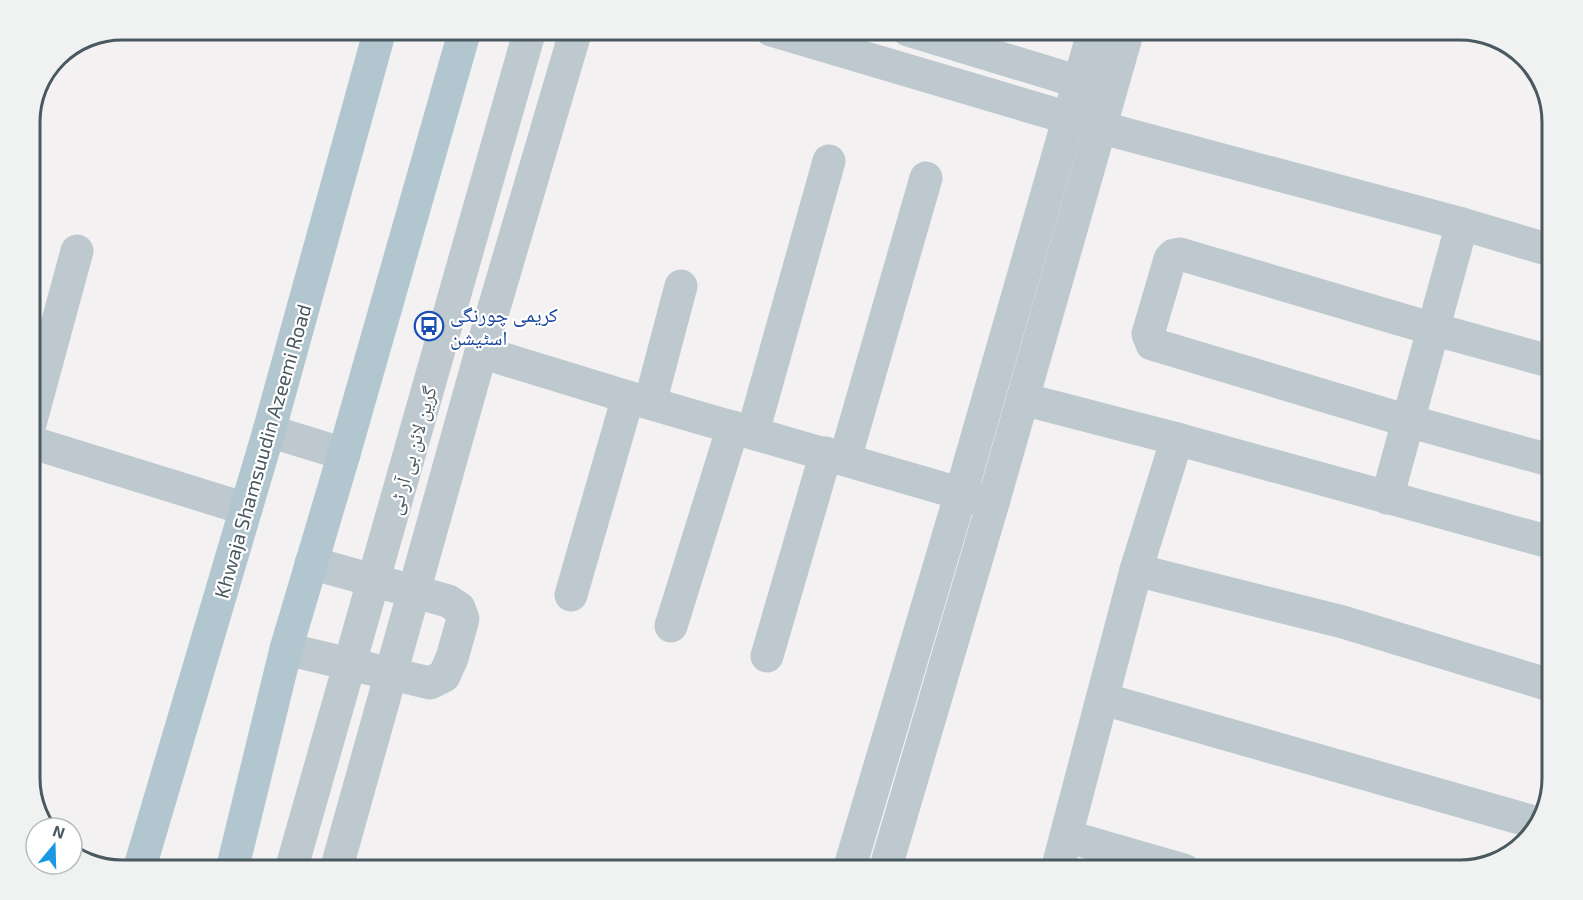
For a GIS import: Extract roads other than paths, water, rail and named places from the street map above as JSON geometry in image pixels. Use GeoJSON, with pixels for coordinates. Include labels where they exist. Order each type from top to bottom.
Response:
{"type":"FeatureCollection","features":[{"type":"Feature","properties":{"kind":"main road","name":"Khwaja Shamsuudin Azeemi Road"},"geometry":{"type":"LineString","coordinates":[[142,860],[269,430],[377,40]]}},
{"type":"Feature","properties":{"kind":"main road"},"geometry":{"type":"LineString","coordinates":[[234,860],[286,649],[462,40]]}},
{"type":"Feature","properties":{"kind":"street","name":"گرین لائن بی آر ٹی"},"geometry":{"type":"LineString","coordinates":[[294,860],[527,40]]}},
{"type":"Feature","properties":{"kind":"street"},"geometry":{"type":"LineString","coordinates":[[339,860],[481,352],[573,40]]}},
{"type":"Feature","properties":{"kind":"street"},"geometry":{"type":"LineString","coordinates":[[805,40],[1099,127],[1462,224],[1542,248]]}},
{"type":"Feature","properties":{"kind":"street"},"geometry":{"type":"LineString","coordinates":[[942,40],[1110,91]]}},
{"type":"Feature","properties":{"kind":"street"},"geometry":{"type":"LineString","coordinates":[[852,860],[961,493],[1091,40]]}},
{"type":"Feature","properties":{"kind":"street"},"geometry":{"type":"LineString","coordinates":[[888,860],[1125,40]]}},
{"type":"Feature","properties":{"kind":"street"},"geometry":{"type":"LineString","coordinates":[[671,626],[743,430],[829,161]]}},
{"type":"Feature","properties":{"kind":"street"},"geometry":{"type":"LineString","coordinates":[[767,656],[836,456],[927,178]]}},
{"type":"Feature","properties":{"kind":"street"},"geometry":{"type":"LineString","coordinates":[[1387,498],[1462,224]]}},
{"type":"Feature","properties":{"kind":"street"},"geometry":{"type":"LineString","coordinates":[[41,384],[77,251]]}},
{"type":"Feature","properties":{"kind":"street"},"geometry":{"type":"LineString","coordinates":[[1542,359],[1180,254],[1170,258],[1148,334],[1152,344],[1408,421],[1542,458]]}},
{"type":"Feature","properties":{"kind":"street"},"geometry":{"type":"LineString","coordinates":[[571,595],[681,286]]}},
{"type":"Feature","properties":{"kind":"street"},"geometry":{"type":"LineString","coordinates":[[481,352],[993,503]]}},
{"type":"Feature","properties":{"kind":"street"},"geometry":{"type":"LineString","coordinates":[[1023,399],[1542,540]]}},
{"type":"Feature","properties":{"kind":"street"},"geometry":{"type":"LineString","coordinates":[[269,430],[344,454]]}},
{"type":"Feature","properties":{"kind":"street"},"geometry":{"type":"LineString","coordinates":[[1060,860],[1136,570],[1177,440]]}},
{"type":"Feature","properties":{"kind":"street"},"geometry":{"type":"LineString","coordinates":[[41,444],[246,508]]}},
{"type":"Feature","properties":{"kind":"street"},"geometry":{"type":"LineString","coordinates":[[286,649],[430,683],[444,676],[452,658],[463,619],[459,608],[448,601],[311,563]]}},
{"type":"Feature","properties":{"kind":"street"},"geometry":{"type":"LineString","coordinates":[[1136,570],[1342,622],[1542,683]]}},
{"type":"Feature","properties":{"kind":"street"},"geometry":{"type":"LineString","coordinates":[[1102,699],[1530,821]]}},
{"type":"Feature","properties":{"kind":"street"},"geometry":{"type":"LineString","coordinates":[[1066,836],[1149,860]]}},
{"type":"Feature","properties":{"kind":"place","name":"کریمی چورنگی اسٹیشن"},"geometry":{"type":"Point","coordinates":[429,326]}}]}
